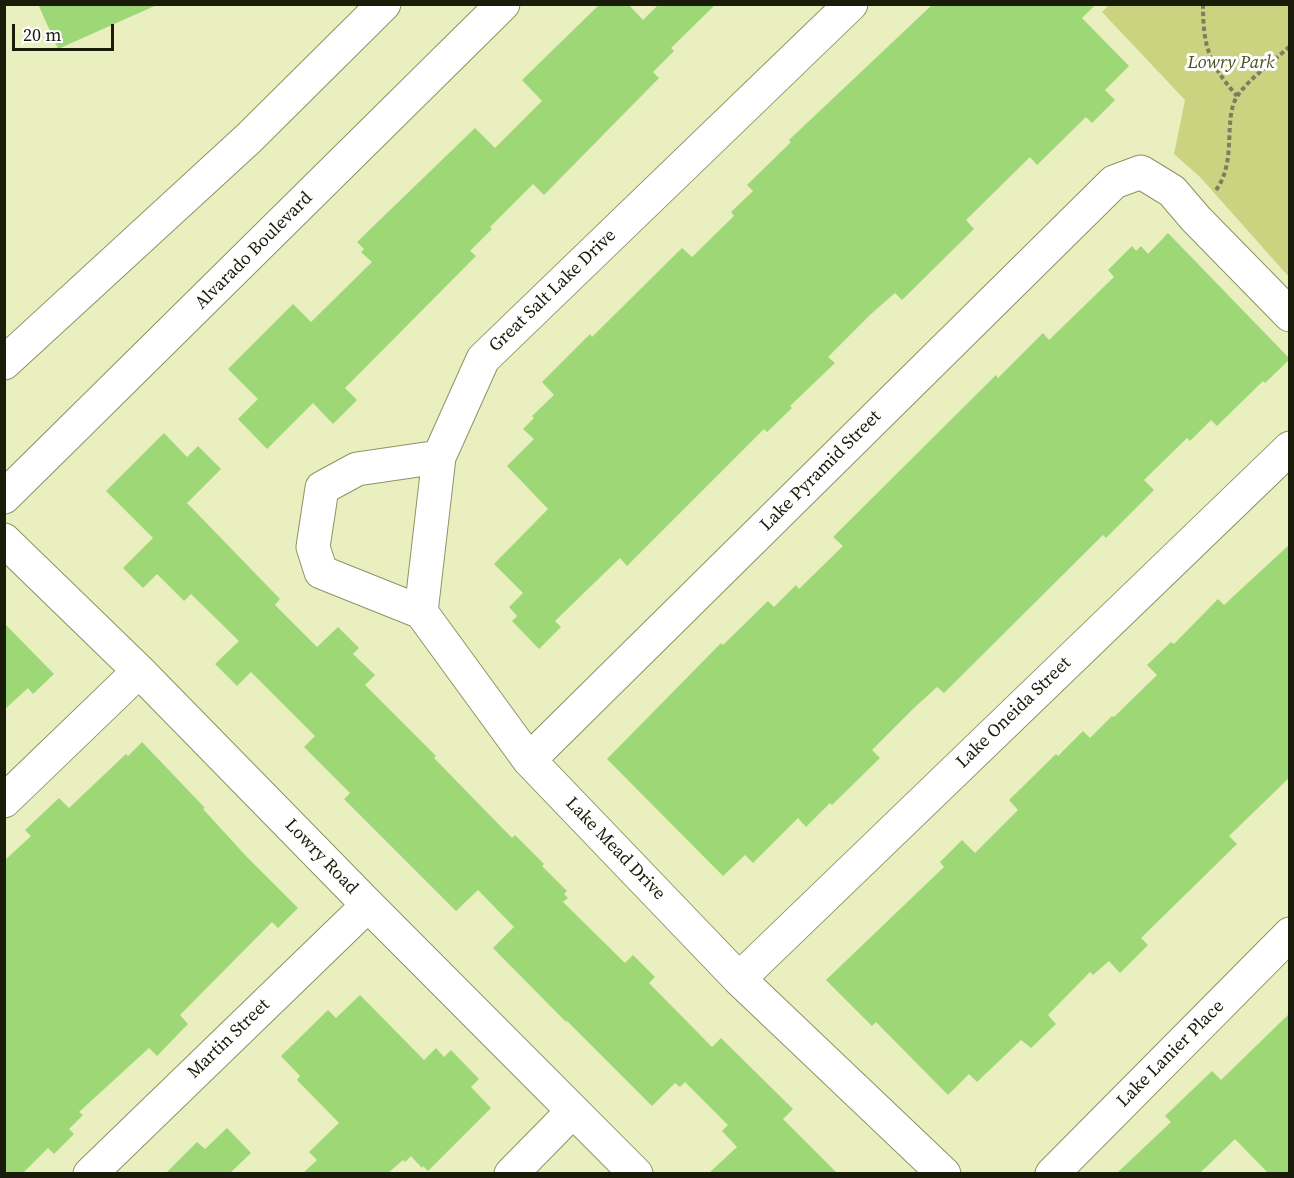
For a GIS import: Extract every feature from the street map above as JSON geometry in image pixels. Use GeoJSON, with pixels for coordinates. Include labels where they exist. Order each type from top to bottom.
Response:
{"type":"FeatureCollection","features":[{"type":"Feature","properties":{"kind":"street"},"geometry":{"type":"LineString","coordinates":[[4,363],[249,138],[384,4]]}},
{"type":"Feature","properties":{"kind":"street","name":"Alvarado Boulevard"},"geometry":{"type":"LineString","coordinates":[[4,497],[503,4]]}},
{"type":"Feature","properties":{"kind":"street","name":"Great Salt Lake Drive"},"geometry":{"type":"LineString","coordinates":[[439,457],[483,359],[851,4]]}},
{"type":"Feature","properties":{"kind":"street","name":"Lake Pyramid Street"},"geometry":{"type":"LineString","coordinates":[[529,760],[1113,182],[1141,172],[1172,191],[1196,219]]}},
{"type":"Feature","properties":{"kind":"street"},"geometry":{"type":"LineString","coordinates":[[1196,219],[1290,315]]}},
{"type":"Feature","properties":{"kind":"street","name":"Lake Oneida Street"},"geometry":{"type":"LineString","coordinates":[[739,979],[1290,448]]}},
{"type":"Feature","properties":{"kind":"street"},"geometry":{"type":"LineString","coordinates":[[439,457],[422,612],[321,572],[313,547],[322,488],[357,469],[439,457]]}},
{"type":"Feature","properties":{"kind":"street","name":"Lowry Road"},"geometry":{"type":"LineString","coordinates":[[4,540],[139,670],[368,905],[636,1173]]}},
{"type":"Feature","properties":{"kind":"street","name":"Lake Mead Drive"},"geometry":{"type":"LineString","coordinates":[[422,612],[529,760],[739,979],[944,1173]]}},
{"type":"Feature","properties":{"kind":"street"},"geometry":{"type":"LineString","coordinates":[[4,801],[139,670]]}},
{"type":"Feature","properties":{"kind":"street","name":"Martin Street"},"geometry":{"type":"LineString","coordinates":[[90,1173],[368,905]]}},
{"type":"Feature","properties":{"kind":"street","name":"Lake Lanier Place"},"geometry":{"type":"LineString","coordinates":[[1052,1173],[1290,934]]}},
{"type":"Feature","properties":{"kind":"street"},"geometry":{"type":"LineString","coordinates":[[511,1173],[573,1111]]}},
{"type":"Feature","properties":{"kind":"path"},"geometry":{"type":"LineString","coordinates":[[1203,4],[1203,28],[1207,51],[1217,72],[1237,96]]}},
{"type":"Feature","properties":{"kind":"path"},"geometry":{"type":"LineString","coordinates":[[1196,219],[1224,179],[1230,148],[1231,113],[1237,96],[1290,46]]}},
{"type":"Feature","properties":{"kind":"green space","name":"Lowry Park"},"geometry":{"type":"Polygon","coordinates":[[[1109,5],[1289,5],[1289,277],[1200,177],[1174,154],[1185,100],[1102,12],[1109,5]]]}},
{"type":"Feature","properties":{"kind":"building"},"geometry":{"type":"Polygon","coordinates":[[[38,4],[159,4],[58,49],[38,4]]]}},
{"type":"Feature","properties":{"kind":"building"},"geometry":{"type":"Polygon","coordinates":[[[600,4],[628,4],[643,20],[659,4],[716,4],[671,48],[674,51],[653,72],[659,78],[544,195],[533,184],[490,227],[492,229],[470,251],[476,256],[345,388],[357,400],[333,424],[313,403],[267,449],[238,419],[258,399],[228,369],[293,304],[311,322],[372,262],[361,252],[364,249],[357,242],[475,128],[495,148],[542,101],[522,80],[600,4]]]}},
{"type":"Feature","properties":{"kind":"building"},"geometry":{"type":"Polygon","coordinates":[[[933,4],[1096,4],[1082,18],[1129,66],[1105,90],[1115,100],[1092,123],[1086,117],[1037,165],[1030,157],[966,220],[974,229],[902,300],[895,293],[871,314],[828,357],[835,363],[790,406],[792,408],[767,432],[764,429],[627,566],[620,558],[555,621],[561,627],[539,649],[512,621],[517,616],[509,607],[523,593],[494,564],[548,509],[507,466],[534,439],[523,429],[534,418],[532,416],[554,395],[542,382],[590,334],[592,337],[682,248],[692,257],[734,216],[731,212],[753,191],[747,185],[791,142],[789,140],[933,4]]]}},
{"type":"Feature","properties":{"kind":"building"},"geometry":{"type":"Polygon","coordinates":[[[1168,233],[1290,359],[1265,383],[1263,381],[1217,426],[1211,420],[1190,441],[1187,438],[1144,480],[1154,490],[1106,538],[1103,535],[944,693],[937,687],[915,707],[872,750],[880,758],[832,805],[830,803],[806,827],[798,818],[753,863],[745,855],[723,876],[607,759],[721,643],[723,645],[768,601],[774,607],[796,585],[799,589],[843,546],[833,537],[996,375],[998,378],[1043,333],[1049,340],[1114,277],[1108,270],[1132,246],[1136,251],[1141,246],[1148,254],[1168,233]]]}},
{"type":"Feature","properties":{"kind":"building"},"geometry":{"type":"Polygon","coordinates":[[[164,433],[187,457],[198,446],[221,469],[187,503],[280,599],[275,605],[317,647],[338,627],[359,648],[353,654],[375,675],[365,685],[436,756],[434,758],[512,838],[515,835],[544,864],[542,866],[567,891],[564,894],[568,898],[563,902],[625,963],[633,955],[655,977],[649,983],[712,1047],[721,1038],[793,1109],[783,1119],[837,1173],[709,1173],[737,1147],[722,1131],[728,1125],[685,1082],[680,1087],[675,1083],[652,1106],[493,948],[514,927],[478,890],[456,911],[344,799],[350,793],[304,747],[315,736],[251,672],[237,686],[215,664],[239,641],[191,594],[184,601],[157,574],[143,588],[123,568],[153,538],[106,491],[164,433]]]}},
{"type":"Feature","properties":{"kind":"building"},"geometry":{"type":"Polygon","coordinates":[[[1290,544],[1290,777],[1229,836],[1237,844],[1141,938],[1148,945],[1120,973],[1109,961],[1093,975],[1090,972],[1048,1015],[1056,1024],[1031,1048],[1021,1040],[977,1082],[969,1074],[948,1095],[876,1022],[872,1026],[826,980],[944,867],[940,862],[962,840],[975,853],[1018,810],[1009,800],[1056,754],[1058,756],[1083,731],[1090,738],[1157,675],[1147,665],[1171,642],[1174,644],[1218,599],[1224,605],[1290,544]]]}},
{"type":"Feature","properties":{"kind":"building"},"geometry":{"type":"Polygon","coordinates":[[[4,623],[54,674],[33,694],[28,688],[4,710],[4,623]]]}},
{"type":"Feature","properties":{"kind":"building"},"geometry":{"type":"Polygon","coordinates":[[[142,742],[205,808],[203,809],[246,856],[298,908],[278,928],[272,922],[180,1015],[188,1024],[157,1056],[149,1048],[79,1112],[83,1115],[69,1129],[74,1134],[54,1154],[48,1148],[23,1173],[4,1173],[4,861],[31,836],[25,830],[59,798],[69,808],[126,754],[128,756],[142,742]]]}},
{"type":"Feature","properties":{"kind":"building"},"geometry":{"type":"Polygon","coordinates":[[[360,995],[424,1060],[436,1048],[444,1057],[451,1050],[479,1079],[471,1087],[491,1108],[428,1171],[411,1156],[388,1173],[303,1173],[317,1160],[309,1152],[339,1123],[297,1080],[300,1076],[281,1056],[328,1010],[336,1018],[360,995]]]}},
{"type":"Feature","properties":{"kind":"building"},"geometry":{"type":"Polygon","coordinates":[[[1290,1013],[1290,1173],[1268,1173],[1235,1139],[1200,1173],[1117,1173],[1171,1122],[1165,1116],[1212,1071],[1221,1080],[1290,1013]]]}},
{"type":"Feature","properties":{"kind":"building"},"geometry":{"type":"Polygon","coordinates":[[[227,1128],[251,1153],[230,1173],[166,1173],[197,1142],[205,1149],[227,1128]]]}}]}
